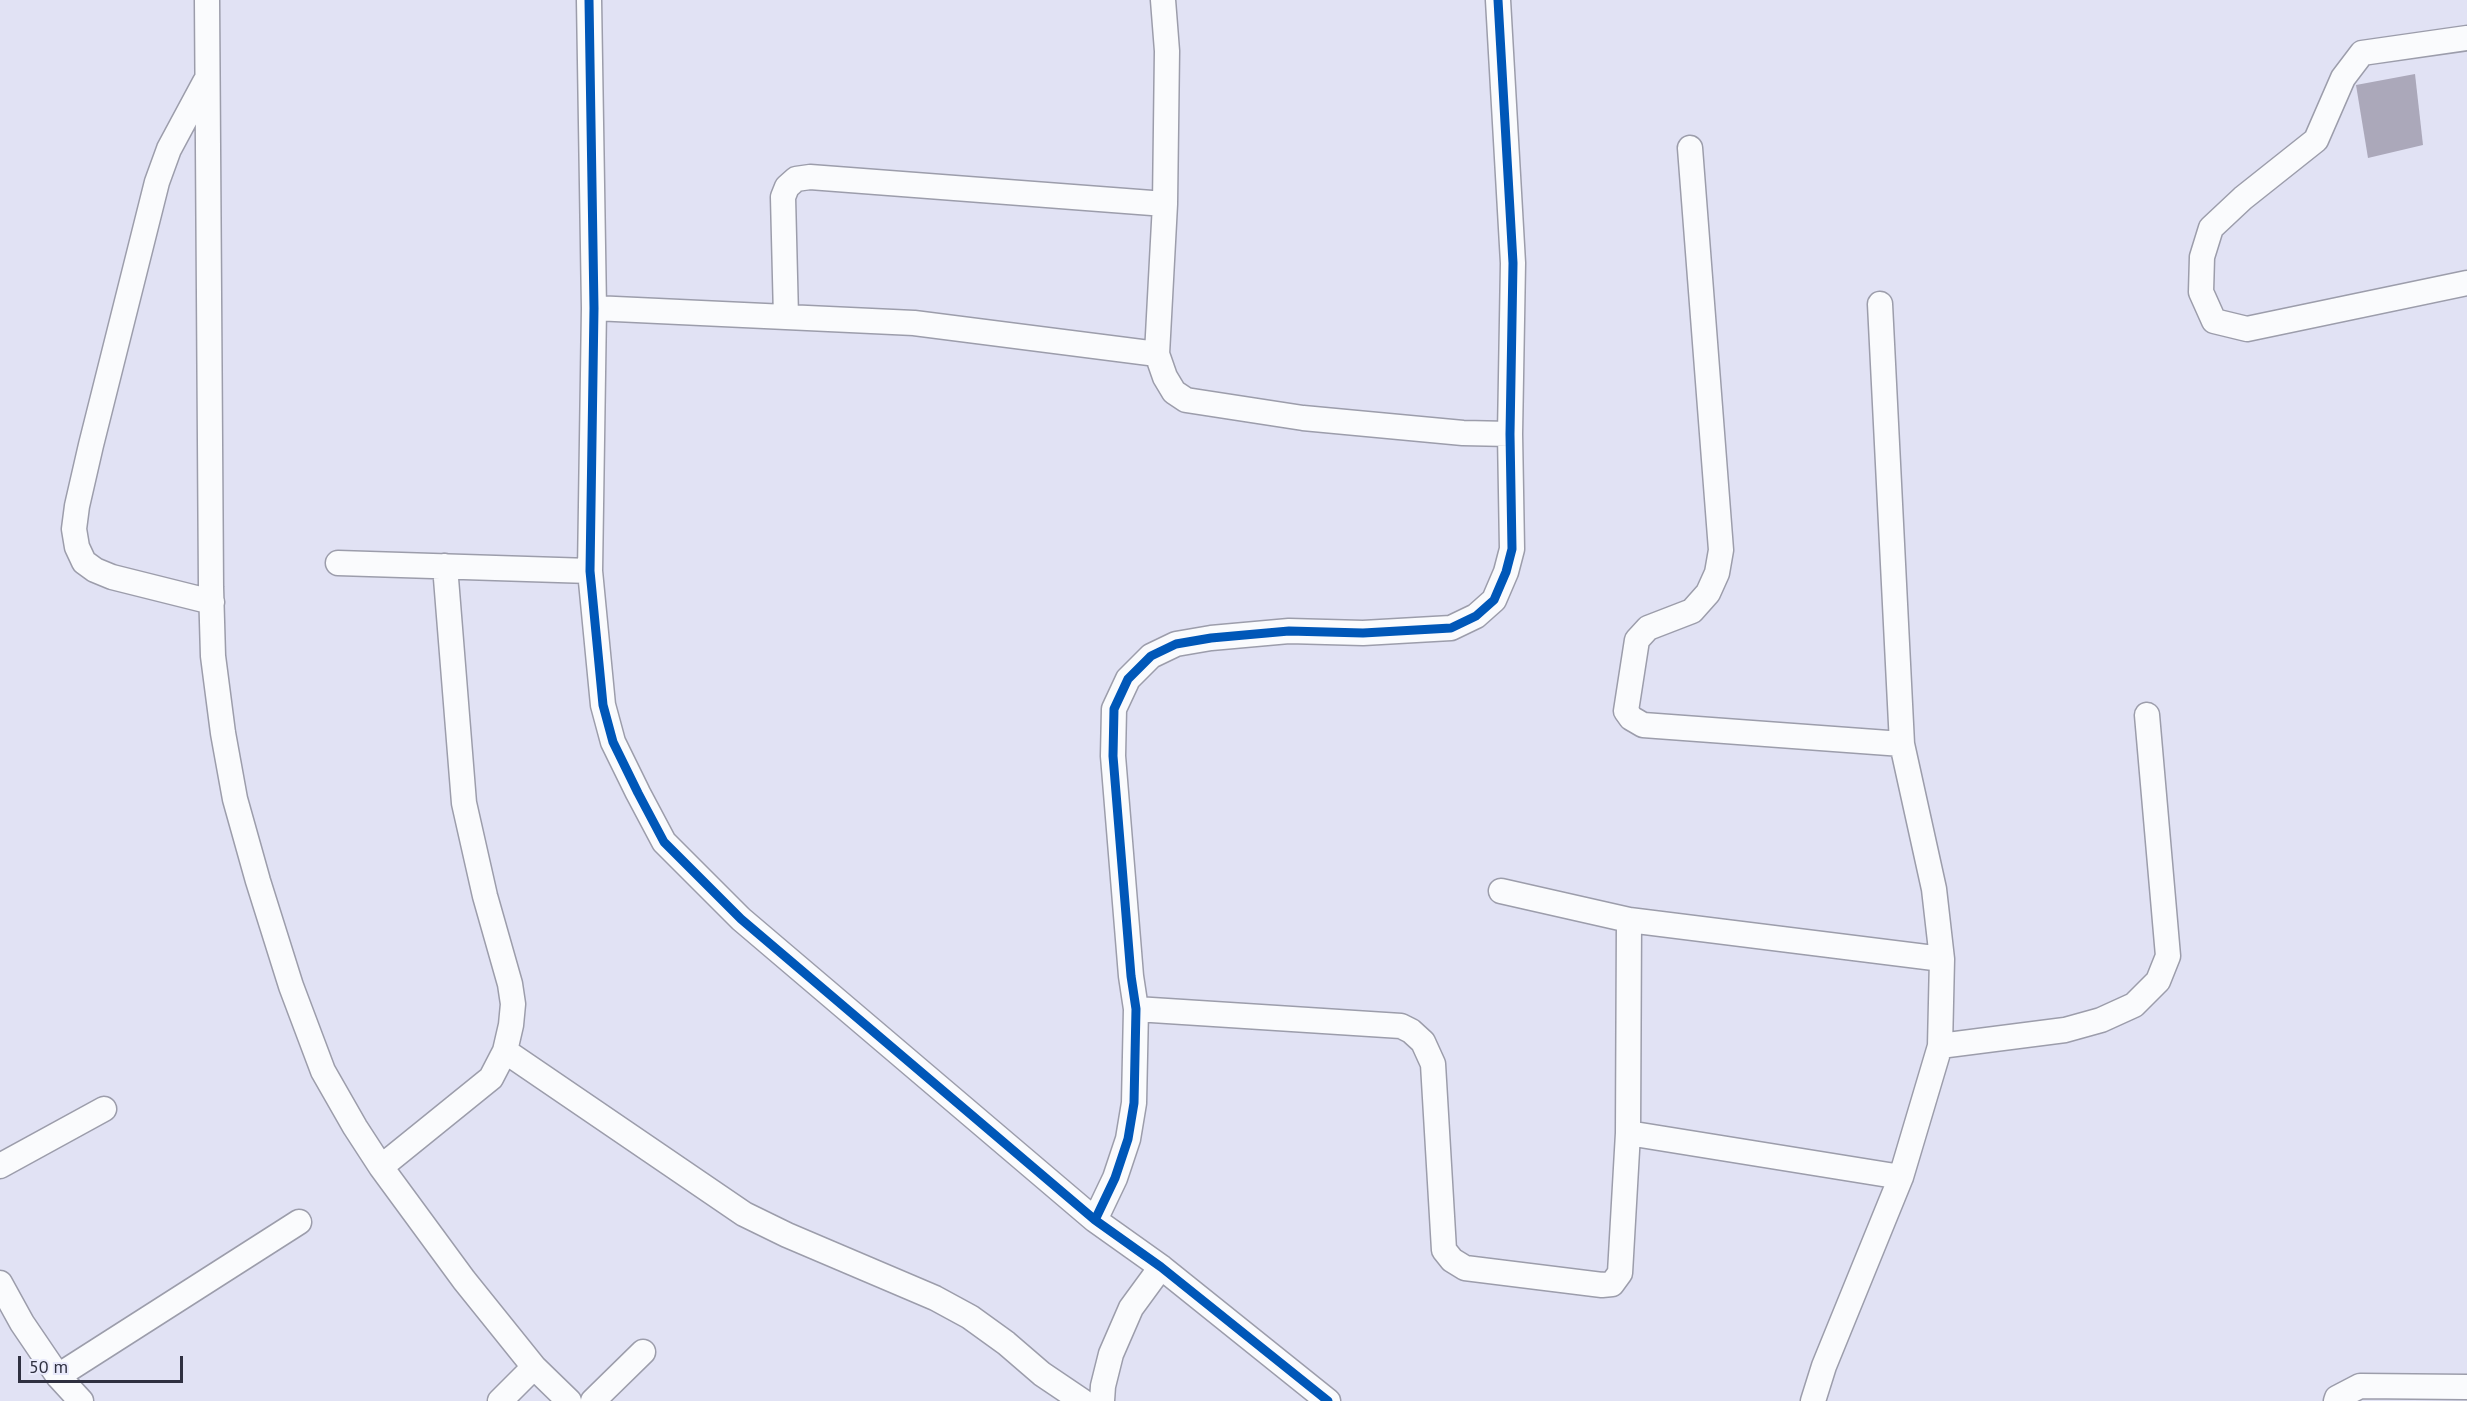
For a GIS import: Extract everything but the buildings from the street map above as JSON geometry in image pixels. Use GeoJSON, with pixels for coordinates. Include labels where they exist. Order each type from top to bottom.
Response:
{"type":"FeatureCollection","features":[{"type":"Feature","properties":{"kind":"street"},"geometry":{"type":"LineString","coordinates":[[207,0],[213,656],[223,733],[235,799],[291,986],[323,1071],[381,1167],[465,1280],[534,1367],[569,1401]]}},
{"type":"Feature","properties":{"kind":"street"},"geometry":{"type":"LineString","coordinates":[[590,0],[594,308],[590,571],[603,705],[613,742],[664,842],[741,919],[1095,1220],[1161,1268],[1328,1401]]}},
{"type":"Feature","properties":{"kind":"street"},"geometry":{"type":"LineString","coordinates":[[1163,0],[1167,51],[1165,204],[1157,354],[1165,377],[1174,392],[1186,400],[1303,418],[1463,433],[1510,434]]}},
{"type":"Feature","properties":{"kind":"street"},"geometry":{"type":"LineString","coordinates":[[1095,1220],[1115,1178],[1128,1139],[1134,1104],[1136,1009],[1131,976],[1113,756],[1114,709],[1128,679],[1151,656],[1176,644],[1289,631],[1363,633],[1451,628],[1476,616],[1494,600],[1512,549],[1510,434],[1513,263],[1498,0]]}},
{"type":"Feature","properties":{"kind":"street"},"geometry":{"type":"LineString","coordinates":[[2467,38],[2362,53],[2343,78],[2332,109],[2316,140],[2243,198],[2211,228],[2202,256],[2201,292],[2214,321],[2247,329],[2467,283]]}},
{"type":"Feature","properties":{"kind":"street"},"geometry":{"type":"LineString","coordinates":[[206,80],[169,149],[157,182],[91,445],[74,529],[76,547],[84,562],[95,570],[112,577],[212,602]]}},
{"type":"Feature","properties":{"kind":"street"},"geometry":{"type":"LineString","coordinates":[[1690,148],[1721,550],[1717,573],[1708,593],[1692,611],[1648,628],[1637,639],[1626,711],[1631,718],[1643,725],[1902,744]]}},
{"type":"Feature","properties":{"kind":"street"},"geometry":{"type":"LineString","coordinates":[[786,317],[783,197],[787,187],[796,179],[810,177],[1165,204]]}},
{"type":"Feature","properties":{"kind":"street"},"geometry":{"type":"LineString","coordinates":[[1813,1401],[1824,1366],[1901,1178],[1940,1046],[1942,960],[1934,889],[1902,744],[1880,304]]}},
{"type":"Feature","properties":{"kind":"street"},"geometry":{"type":"LineString","coordinates":[[594,308],[914,323],[1157,354]]}},
{"type":"Feature","properties":{"kind":"street"},"geometry":{"type":"LineString","coordinates":[[338,563],[590,571]]}},
{"type":"Feature","properties":{"kind":"street"},"geometry":{"type":"LineString","coordinates":[[381,1167],[491,1078],[505,1051],[511,1025],[512,994],[485,896],[464,802],[445,566]]}},
{"type":"Feature","properties":{"kind":"street"},"geometry":{"type":"LineString","coordinates":[[1940,1046],[2065,1030],[2101,1020],[2134,1005],[2158,981],[2168,956],[2146,715]]}},
{"type":"Feature","properties":{"kind":"street"},"geometry":{"type":"LineString","coordinates":[[1501,891],[1629,920],[1942,960]]}},
{"type":"Feature","properties":{"kind":"street"},"geometry":{"type":"LineString","coordinates":[[1136,1009],[1401,1026],[1411,1031],[1423,1042],[1433,1064],[1444,1250],[1452,1260],[1465,1268],[1602,1285],[1617,1280],[1620,1273],[1628,1133],[1629,920]]}},
{"type":"Feature","properties":{"kind":"street"},"geometry":{"type":"LineString","coordinates":[[505,1051],[744,1214],[935,1298],[970,1317],[1006,1343],[1042,1374],[1082,1401]]}},
{"type":"Feature","properties":{"kind":"street"},"geometry":{"type":"LineString","coordinates":[[0,1166],[104,1109]]}},
{"type":"Feature","properties":{"kind":"street"},"geometry":{"type":"LineString","coordinates":[[1628,1133],[1901,1178]]}},
{"type":"Feature","properties":{"kind":"street"},"geometry":{"type":"LineString","coordinates":[[58,1376],[299,1222]]}},
{"type":"Feature","properties":{"kind":"street"},"geometry":{"type":"LineString","coordinates":[[1102,1401],[1103,1386],[1111,1354],[1131,1308],[1161,1268]]}},
{"type":"Feature","properties":{"kind":"street"},"geometry":{"type":"LineString","coordinates":[[0,1283],[22,1323],[58,1376],[81,1401]]}},
{"type":"Feature","properties":{"kind":"street"},"geometry":{"type":"LineString","coordinates":[[593,1401],[643,1352]]}},
{"type":"Feature","properties":{"kind":"street"},"geometry":{"type":"LineString","coordinates":[[500,1401],[534,1367]]}},
{"type":"Feature","properties":{"kind":"street"},"geometry":{"type":"LineString","coordinates":[[2336,1401],[2337,1398],[2360,1386],[2467,1387]]}},
{"type":"Feature","properties":{"kind":"cycle path"},"geometry":{"type":"LineString","coordinates":[[589,0],[594,308],[590,571],[603,705],[613,742],[638,793],[664,842],[741,919],[1095,1220],[1161,1267],[1328,1401]]}},
{"type":"Feature","properties":{"kind":"cycle path"},"geometry":{"type":"LineString","coordinates":[[1095,1220],[1115,1178],[1128,1139],[1134,1103],[1136,1009],[1131,976],[1113,756],[1114,709],[1128,679],[1151,656],[1176,644],[1211,638],[1289,631],[1363,633],[1451,628],[1476,616],[1494,600],[1506,572],[1512,549],[1510,434],[1513,263],[1498,0]]}}]}
